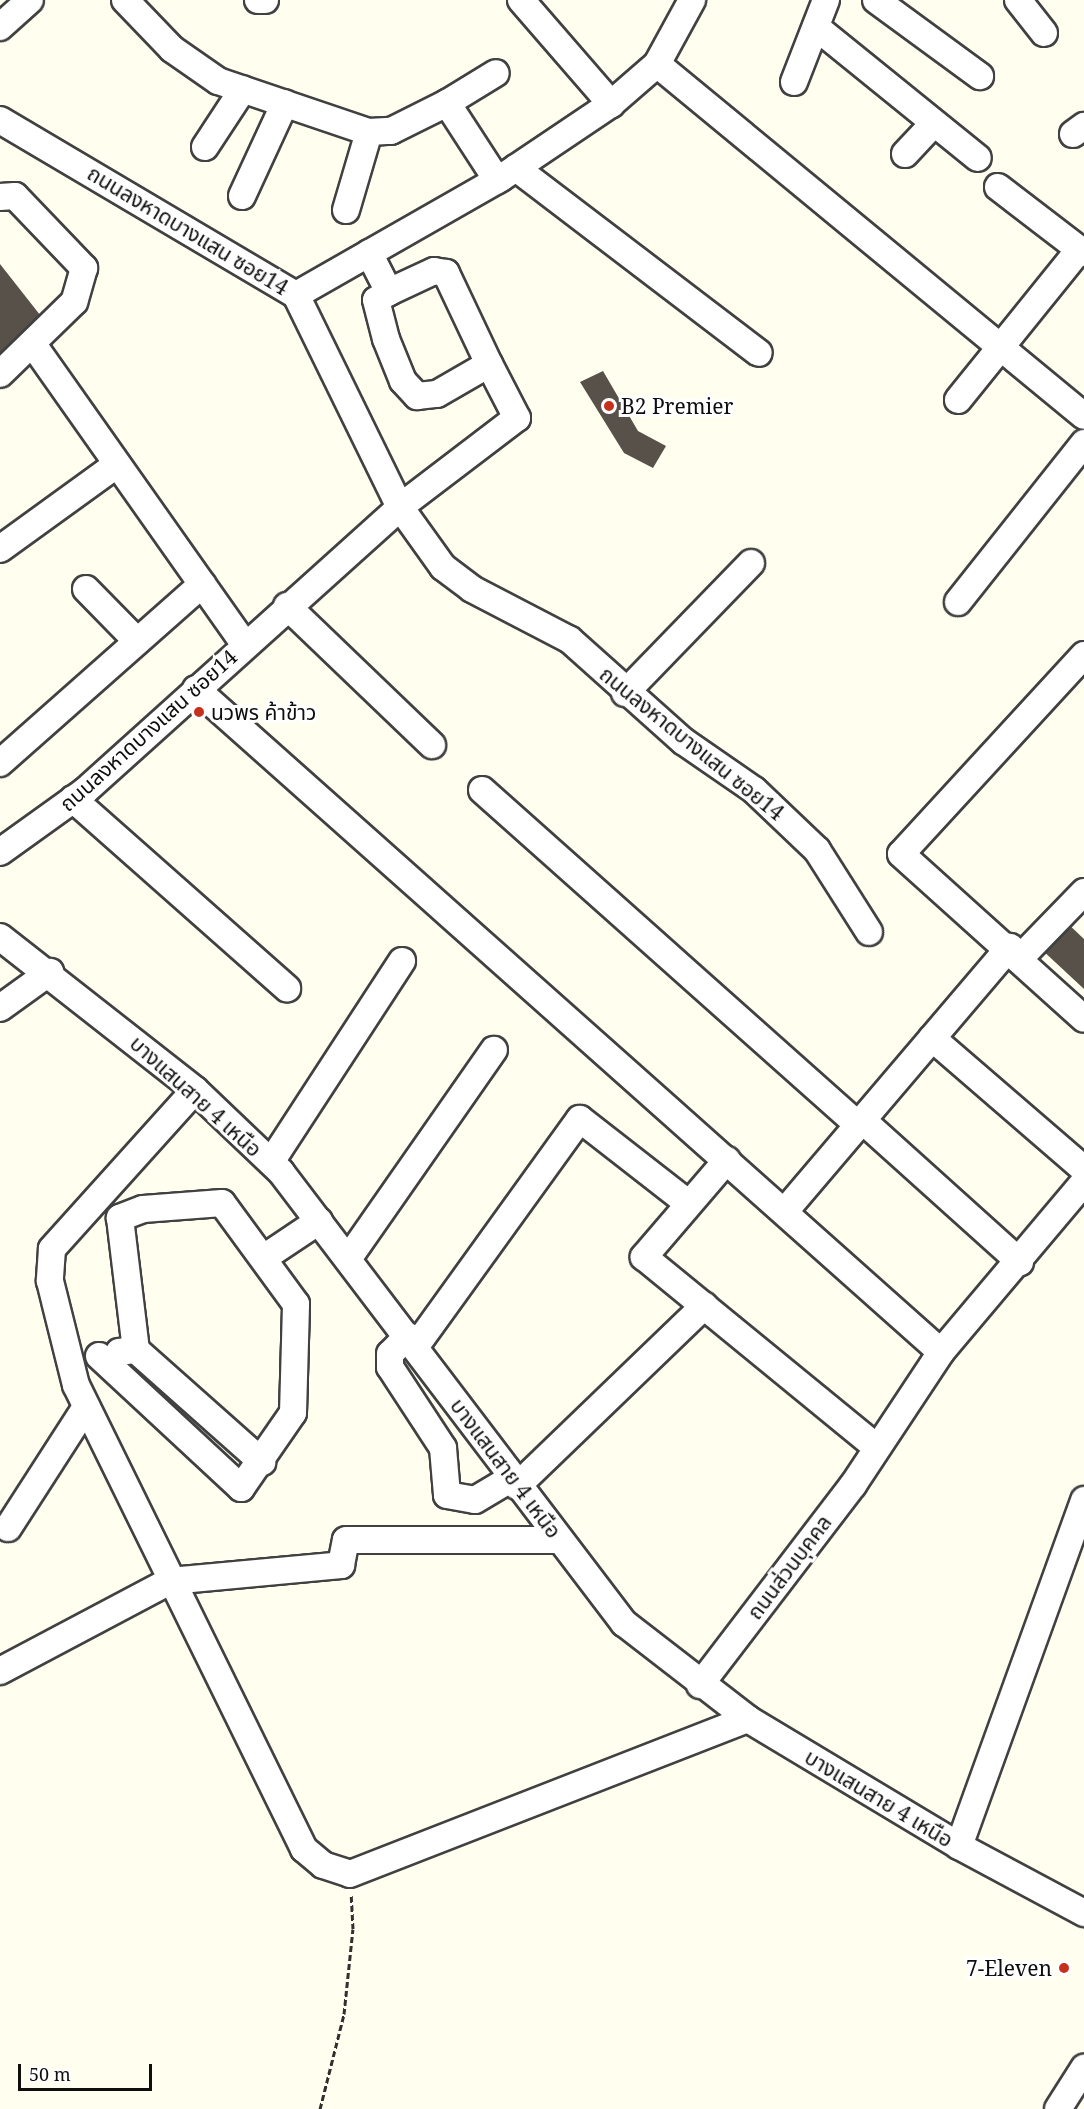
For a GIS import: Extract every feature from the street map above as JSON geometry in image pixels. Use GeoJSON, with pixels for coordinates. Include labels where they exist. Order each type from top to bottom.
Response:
{"type":"FeatureCollection","features":[{"type":"Feature","properties":{"kind":"street"},"geometry":{"type":"LineString","coordinates":[[0,27],[30,0]]}},
{"type":"Feature","properties":{"kind":"street"},"geometry":{"type":"LineString","coordinates":[[125,0],[193,65],[243,89],[369,132],[391,131],[447,103],[496,73]]}},
{"type":"Feature","properties":{"kind":"street"},"geometry":{"type":"LineString","coordinates":[[258,0],[265,0]]}},
{"type":"Feature","properties":{"kind":"street"},"geometry":{"type":"LineString","coordinates":[[521,0],[610,104]]}},
{"type":"Feature","properties":{"kind":"street"},"geometry":{"type":"LineString","coordinates":[[296,294],[507,174],[610,104],[657,64],[692,0]]}},
{"type":"Feature","properties":{"kind":"street"},"geometry":{"type":"LineString","coordinates":[[795,82],[826,0]]}},
{"type":"Feature","properties":{"kind":"street"},"geometry":{"type":"LineString","coordinates":[[876,0],[980,76]]}},
{"type":"Feature","properties":{"kind":"street"},"geometry":{"type":"LineString","coordinates":[[1018,0],[1044,33]]}},
{"type":"Feature","properties":{"kind":"street"},"geometry":{"type":"LineString","coordinates":[[816,27],[978,158]]}},
{"type":"Feature","properties":{"kind":"street"},"geometry":{"type":"LineString","coordinates":[[657,64],[1084,416]]}},
{"type":"Feature","properties":{"kind":"street"},"geometry":{"type":"LineString","coordinates":[[205,147],[243,89]]}},
{"type":"Feature","properties":{"kind":"street"},"geometry":{"type":"LineString","coordinates":[[242,196],[285,103]]}},
{"type":"Feature","properties":{"kind":"street"},"geometry":{"type":"LineString","coordinates":[[447,103],[507,174],[759,353]]}},
{"type":"Feature","properties":{"kind":"street","name":"ถนนลงหาดบางแสน ซอย14"},"geometry":{"type":"LineString","coordinates":[[0,120],[296,294],[400,507],[443,567],[472,589],[570,640],[625,693],[754,790],[817,850],[869,932]]}},
{"type":"Feature","properties":{"kind":"street"},"geometry":{"type":"LineString","coordinates":[[904,154],[934,123]]}},
{"type":"Feature","properties":{"kind":"street"},"geometry":{"type":"LineString","coordinates":[[346,210],[369,132]]}},
{"type":"Feature","properties":{"kind":"street"},"geometry":{"type":"LineString","coordinates":[[958,400],[1003,349],[1082,251],[998,186]]}},
{"type":"Feature","properties":{"kind":"street"},"geometry":{"type":"LineString","coordinates":[[0,197],[15,196],[84,268],[74,302],[0,374]]}},
{"type":"Feature","properties":{"kind":"street"},"geometry":{"type":"LineString","coordinates":[[369,253],[389,292]]}},
{"type":"Feature","properties":{"kind":"street"},"geometry":{"type":"LineString","coordinates":[[400,507],[517,418],[446,273],[434,271],[376,300],[386,339],[404,381],[417,396],[437,394],[489,364]]}},
{"type":"Feature","properties":{"kind":"street"},"geometry":{"type":"LineString","coordinates":[[32,343],[244,644]]}},
{"type":"Feature","properties":{"kind":"street"},"geometry":{"type":"LineString","coordinates":[[958,602],[1084,443]]}},
{"type":"Feature","properties":{"kind":"street"},"geometry":{"type":"LineString","coordinates":[[0,549],[116,465]]}},
{"type":"Feature","properties":{"kind":"street","name":"ถนนลงหาดบางแสน ซอย14"},"geometry":{"type":"LineString","coordinates":[[0,852],[73,800],[244,644],[400,507]]}},
{"type":"Feature","properties":{"kind":"street"},"geometry":{"type":"LineString","coordinates":[[625,693],[751,563]]}},
{"type":"Feature","properties":{"kind":"street"},"geometry":{"type":"LineString","coordinates":[[0,763],[202,584]]}},
{"type":"Feature","properties":{"kind":"street"},"geometry":{"type":"LineString","coordinates":[[86,589],[137,641]]}},
{"type":"Feature","properties":{"kind":"street"},"geometry":{"type":"LineString","coordinates":[[287,606],[432,746]]}},
{"type":"Feature","properties":{"kind":"street"},"geometry":{"type":"LineString","coordinates":[[1084,655],[901,854],[1015,952],[1084,1019]]}},
{"type":"Feature","properties":{"kind":"street"},"geometry":{"type":"LineString","coordinates":[[196,689],[941,1352]]}},
{"type":"Feature","properties":{"kind":"street"},"geometry":{"type":"LineString","coordinates":[[482,790],[1020,1262]]}},
{"type":"Feature","properties":{"kind":"street"},"geometry":{"type":"LineString","coordinates":[[73,800],[287,988]]}},
{"type":"Feature","properties":{"kind":"street"},"geometry":{"type":"LineString","coordinates":[[785,1212],[932,1038],[1015,952],[1084,891]]}},
{"type":"Feature","properties":{"kind":"street","name":"บางแสนสาย 4 เหนือ"},"geometry":{"type":"LineString","coordinates":[[0,937],[50,972],[195,1090],[271,1162],[412,1341],[515,1482],[624,1623],[700,1685],[748,1719],[958,1846],[1084,1913]]}},
{"type":"Feature","properties":{"kind":"street"},"geometry":{"type":"LineString","coordinates":[[271,1162],[402,961]]}},
{"type":"Feature","properties":{"kind":"street"},"geometry":{"type":"LineString","coordinates":[[0,1008],[50,972]]}},
{"type":"Feature","properties":{"kind":"street"},"geometry":{"type":"LineString","coordinates":[[932,1038],[1084,1169]]}},
{"type":"Feature","properties":{"kind":"street"},"geometry":{"type":"LineString","coordinates":[[348,1259],[494,1050]]}},
{"type":"Feature","properties":{"kind":"street"},"geometry":{"type":"LineString","coordinates":[[195,1090],[52,1249],[50,1281],[69,1360],[86,1407],[304,1849],[323,1866],[350,1874],[748,1719]]}},
{"type":"Feature","properties":{"kind":"street"},"geometry":{"type":"LineString","coordinates":[[688,1203],[580,1119],[541,1166],[412,1341],[390,1354],[390,1367],[443,1448],[447,1495],[475,1500],[515,1482],[704,1306]]}},
{"type":"Feature","properties":{"kind":"street"},"geometry":{"type":"LineString","coordinates":[[727,1160],[644,1257],[877,1448]]}},
{"type":"Feature","properties":{"kind":"street","name":"ถนนส่วนบุคคล"},"geometry":{"type":"LineString","coordinates":[[700,1685],[877,1448],[941,1352],[1020,1262],[1084,1182]]}},
{"type":"Feature","properties":{"kind":"street"},"geometry":{"type":"LineString","coordinates":[[99,1356],[241,1488],[262,1462],[293,1413],[296,1304],[265,1257],[222,1203],[143,1209],[120,1218],[136,1350],[262,1462]]}},
{"type":"Feature","properties":{"kind":"street"},"geometry":{"type":"LineString","coordinates":[[265,1257],[319,1221]]}},
{"type":"Feature","properties":{"kind":"street"},"geometry":{"type":"LineString","coordinates":[[69,1360],[136,1350]]}},
{"type":"Feature","properties":{"kind":"street"},"geometry":{"type":"LineString","coordinates":[[8,1528],[86,1407]]}},
{"type":"Feature","properties":{"kind":"street"},"geometry":{"type":"LineString","coordinates":[[958,1846],[1084,1500]]}},
{"type":"Feature","properties":{"kind":"street"},"geometry":{"type":"LineString","coordinates":[[0,1671],[170,1581],[341,1565],[346,1540],[560,1540]]}},
{"type":"Feature","properties":{"kind":"street"},"geometry":{"type":"LineString","coordinates":[[1058,2109],[1084,2068]]}},
{"type":"Feature","properties":{"kind":"path"},"geometry":{"type":"LineString","coordinates":[[320,2109],[344,2014],[353,1929],[350,1874]]}},
{"type":"Feature","properties":{"kind":"building"},"geometry":{"type":"Polygon","coordinates":[[[0,264],[44,320],[0,358],[0,264]]]}},
{"type":"Feature","properties":{"kind":"building","name":"B2 Premier"},"geometry":{"type":"Polygon","coordinates":[[[603,371],[638,431],[666,446],[653,468],[624,453],[580,382],[603,371]]]}},
{"type":"Feature","properties":{"kind":"building"},"geometry":{"type":"Polygon","coordinates":[[[1065,921],[1084,939],[1084,989],[1040,948],[1065,921]]]}},
{"type":"Feature","properties":{"kind":"place","name":"B2 Premier"},"geometry":{"type":"Point","coordinates":[609,406]}},
{"type":"Feature","properties":{"kind":"place","name":"นวพร ค้าข้าว"},"geometry":{"type":"Point","coordinates":[199,712]}},
{"type":"Feature","properties":{"kind":"place","name":"7-Eleven"},"geometry":{"type":"Point","coordinates":[1064,1968]}}]}
